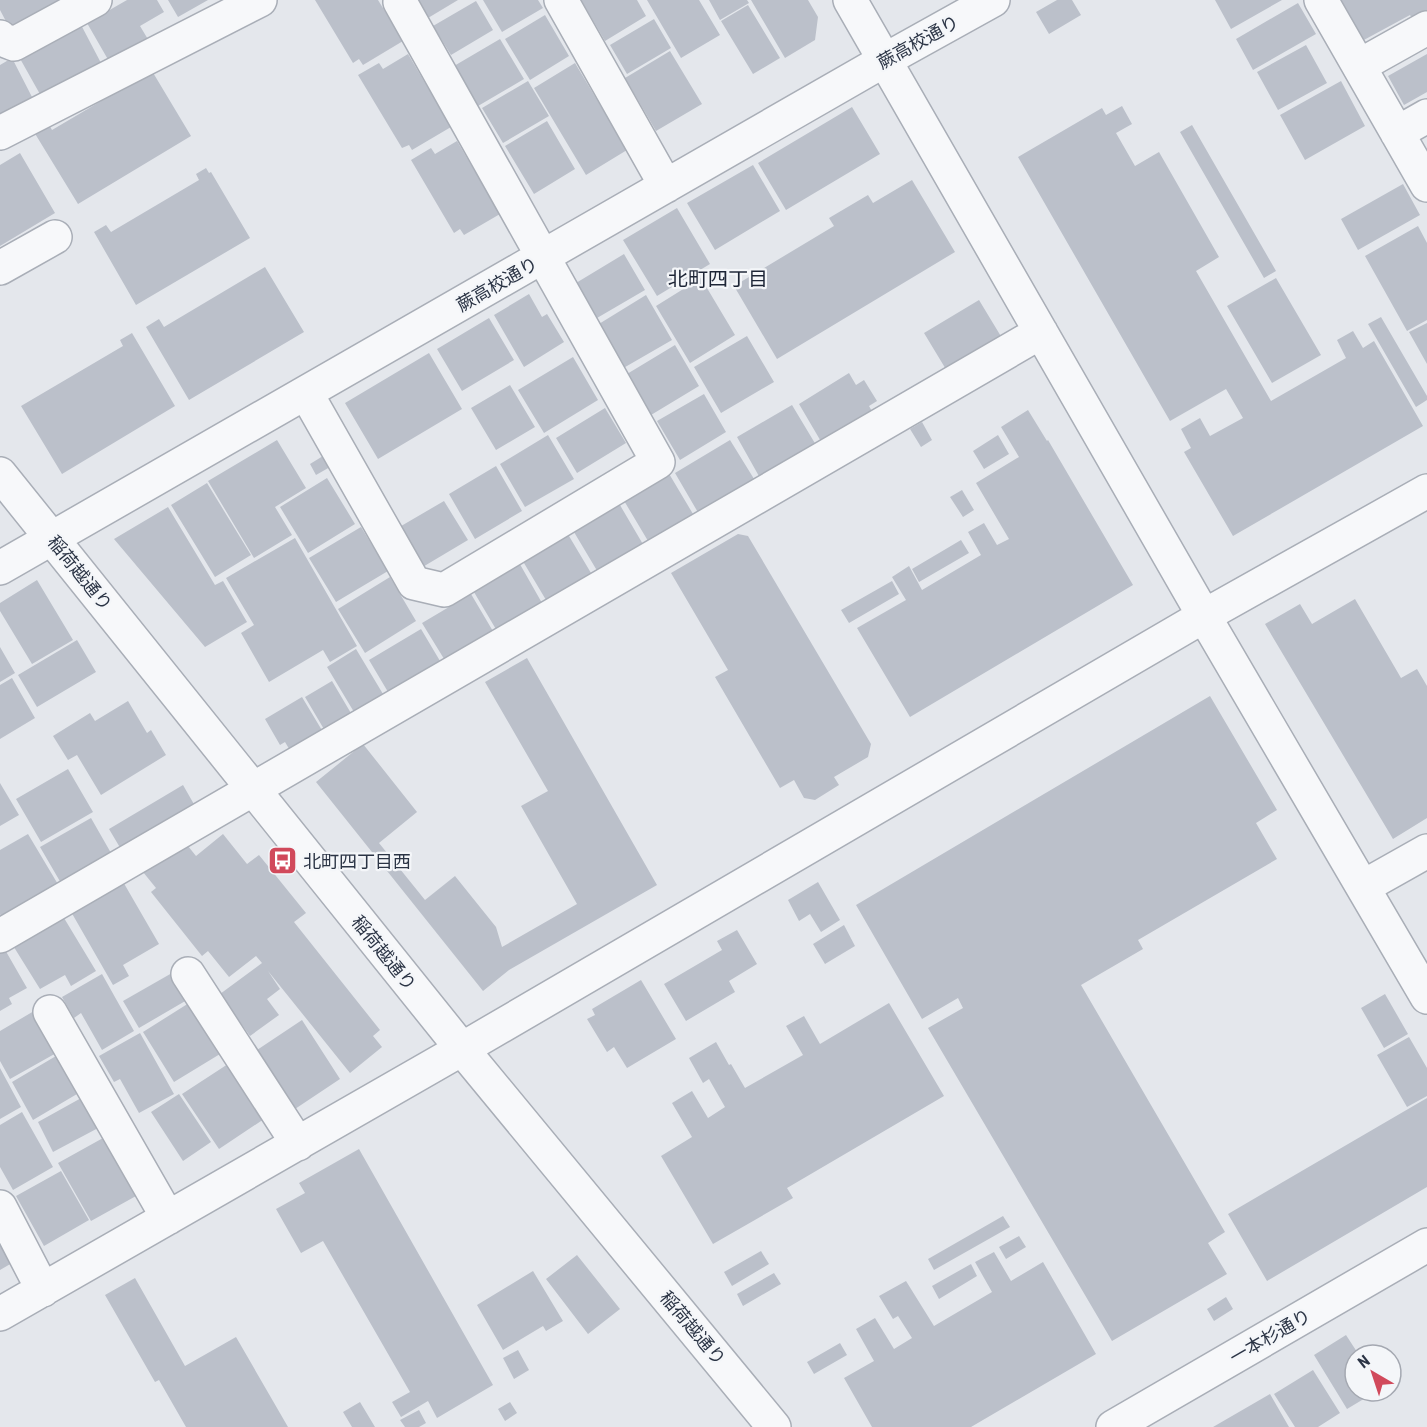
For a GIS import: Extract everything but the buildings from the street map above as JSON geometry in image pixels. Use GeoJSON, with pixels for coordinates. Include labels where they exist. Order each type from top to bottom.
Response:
{"type":"FeatureCollection","features":[{"type":"Feature","properties":{"kind":"street"},"geometry":{"type":"LineString","coordinates":[[0,37],[14,44],[95,0]]}},
{"type":"Feature","properties":{"kind":"street"},"geometry":{"type":"LineString","coordinates":[[0,133],[260,0]]}},
{"type":"Feature","properties":{"kind":"street"},"geometry":{"type":"LineString","coordinates":[[561,0],[666,186]]}},
{"type":"Feature","properties":{"kind":"street"},"geometry":{"type":"LineString","coordinates":[[850,0],[1204,616],[1427,998]]}},
{"type":"Feature","properties":{"kind":"street","name":"蕨高校通り"},"geometry":{"type":"LineString","coordinates":[[0,568],[993,0]]}},
{"type":"Feature","properties":{"kind":"street"},"geometry":{"type":"LineString","coordinates":[[1321,0],[1427,185]]}},
{"type":"Feature","properties":{"kind":"street"},"geometry":{"type":"LineString","coordinates":[[306,393],[414,583],[444,590],[658,462],[400,2]]}},
{"type":"Feature","properties":{"kind":"street"},"geometry":{"type":"LineString","coordinates":[[1359,66],[1427,28]]}},
{"type":"Feature","properties":{"kind":"street"},"geometry":{"type":"LineString","coordinates":[[1397,133],[1427,116]]}},
{"type":"Feature","properties":{"kind":"street"},"geometry":{"type":"LineString","coordinates":[[0,268],[56,237]]}},
{"type":"Feature","properties":{"kind":"street"},"geometry":{"type":"LineString","coordinates":[[0,936],[1041,332]]}},
{"type":"Feature","properties":{"kind":"street","name":"稲荷越通り"},"geometry":{"type":"LineString","coordinates":[[0,474],[462,1049],[774,1427]]}},
{"type":"Feature","properties":{"kind":"street"},"geometry":{"type":"LineString","coordinates":[[0,1314],[462,1049],[1204,616],[1427,491]]}},
{"type":"Feature","properties":{"kind":"street"},"geometry":{"type":"LineString","coordinates":[[1363,888],[1427,850]]}},
{"type":"Feature","properties":{"kind":"street"},"geometry":{"type":"LineString","coordinates":[[188,974],[298,1144]]}},
{"type":"Feature","properties":{"kind":"street"},"geometry":{"type":"LineString","coordinates":[[50,1012],[168,1218]]}},
{"type":"Feature","properties":{"kind":"street"},"geometry":{"type":"LineString","coordinates":[[0,1207],[43,1290]]}},
{"type":"Feature","properties":{"kind":"street","name":"一本杉通り"},"geometry":{"type":"LineString","coordinates":[[1113,1427],[1427,1245]]}},
{"type":"Feature","properties":{"kind":"place","name":"北町四丁目西"},"geometry":{"type":"Point","coordinates":[282,861]}},
{"type":"Feature","properties":{"kind":"district","name":"北町四丁目"},"geometry":{"type":"Point","coordinates":[718,279]}}]}
